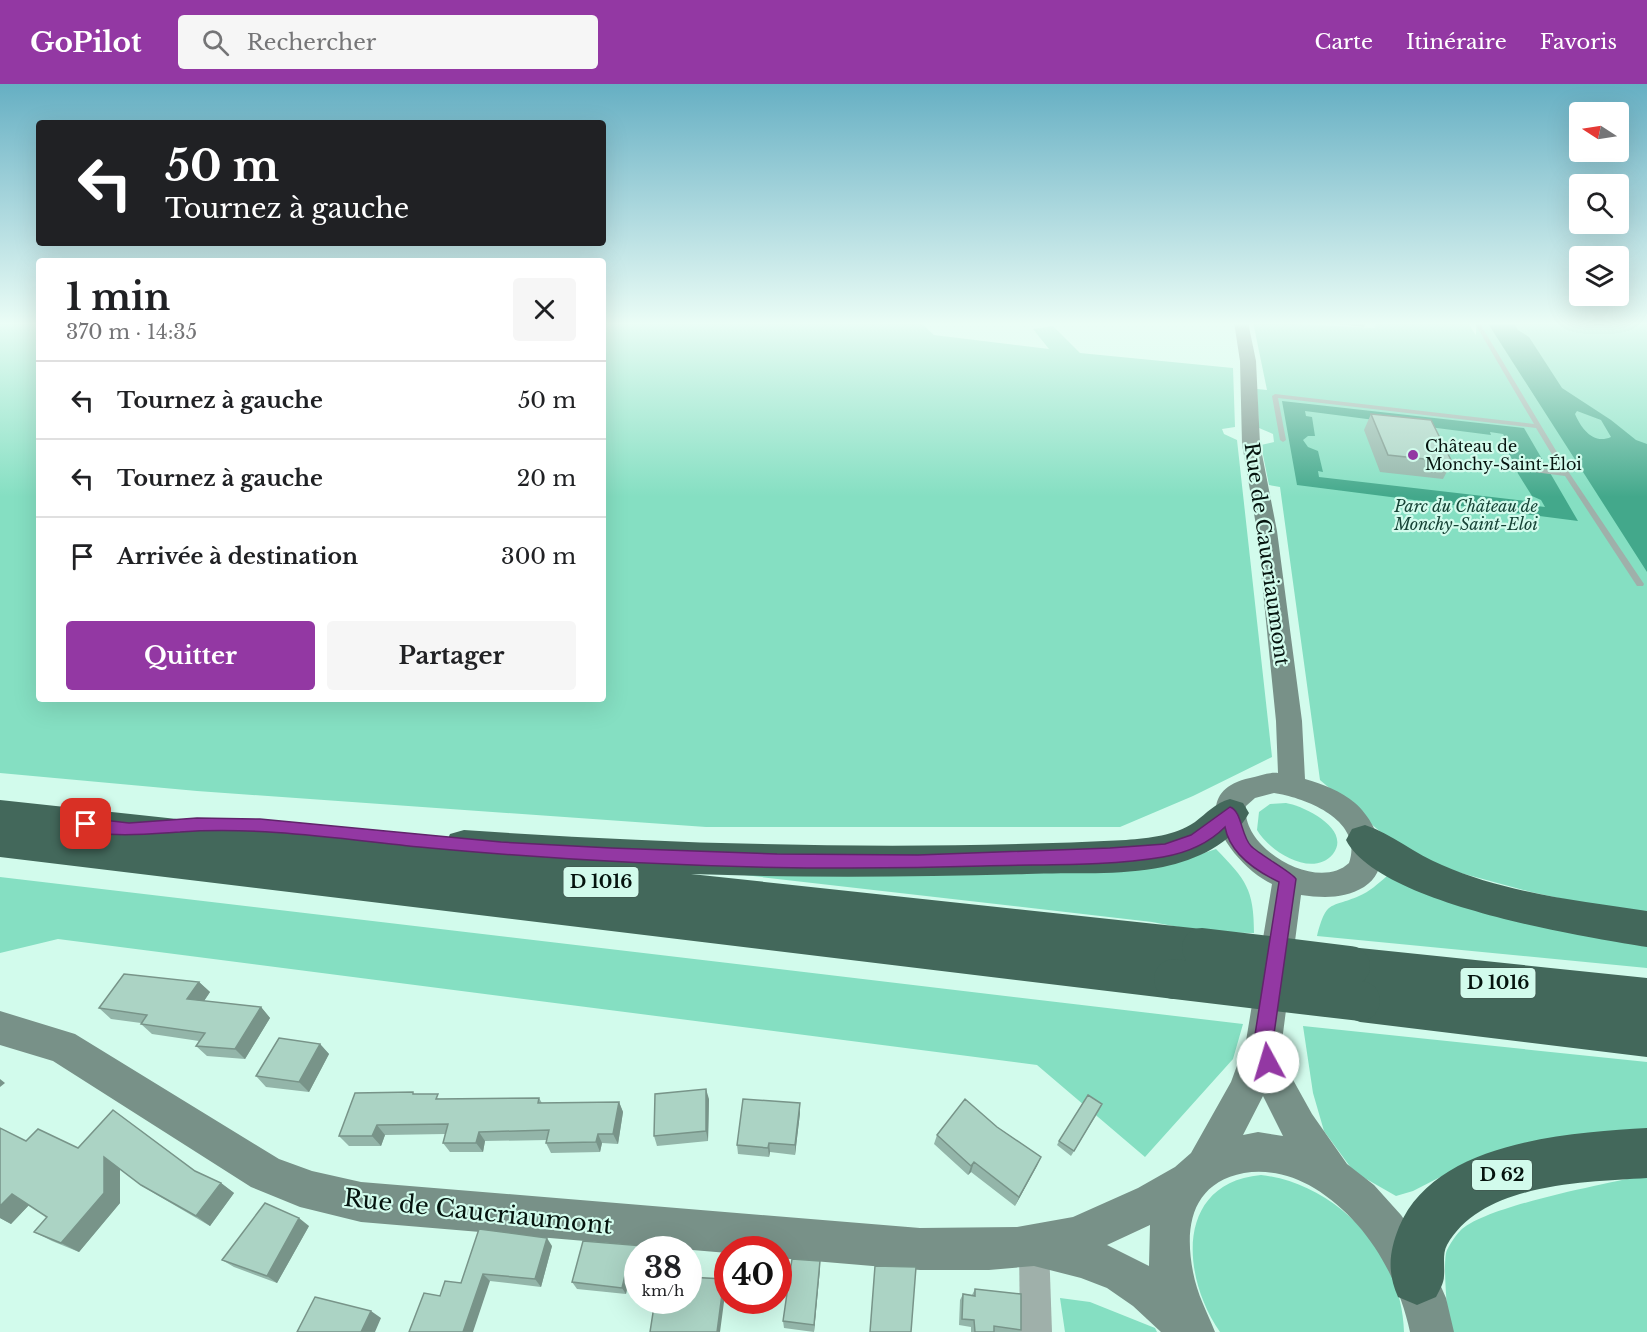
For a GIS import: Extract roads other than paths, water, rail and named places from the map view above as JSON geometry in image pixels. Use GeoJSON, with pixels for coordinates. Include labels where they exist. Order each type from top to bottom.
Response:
{"type":"FeatureCollection","features":[{"type":"Feature","properties":{"kind":"highway"},"geometry":{"type":"LineString","coordinates":[[129,829],[237,825],[590,853],[777,861],[918,861],[1120,854],[1165,850],[1197,840],[1230,813]]}},
{"type":"Feature","properties":{"kind":"highway","name":"D 1016"},"geometry":{"type":"LineString","coordinates":[[0,814],[1202,948],[1355,983],[1647,1035]]}},
{"type":"Feature","properties":{"kind":"highway"},"geometry":{"type":"LineString","coordinates":[[1365,840],[1404,867],[1470,892],[1564,915],[1647,929]]}},
{"type":"Feature","properties":{"kind":"highway","name":"D 1016"},"geometry":{"type":"LineString","coordinates":[[0,842],[1174,979],[1355,983],[1647,999]]}},
{"type":"Feature","properties":{"kind":"highway","name":"D 62"},"geometry":{"type":"LineString","coordinates":[[1417,1278],[1416,1256],[1427,1225],[1438,1211],[1466,1190],[1504,1174],[1562,1161],[1647,1153]]}},
{"type":"Feature","properties":{"kind":"street","name":"Rue de Caucriaumont"},"geometry":{"type":"LineString","coordinates":[[1249,380],[1251,444],[1265,521],[1289,721],[1292,785]]}},
{"type":"Feature","properties":{"kind":"street"},"geometry":{"type":"LineString","coordinates":[[1274,783],[1292,785],[1311,791],[1337,806],[1357,825],[1365,840],[1366,862],[1359,873],[1346,882],[1319,886],[1288,879],[1268,869],[1244,849],[1234,834],[1230,813],[1239,795],[1250,787],[1274,783]]}},
{"type":"Feature","properties":{"kind":"street"},"geometry":{"type":"LineString","coordinates":[[1193,1332],[1175,1289],[1168,1247],[1174,1210],[1246,1092],[1264,1041],[1288,879]]}},
{"type":"Feature","properties":{"kind":"street","name":"Rue de Caucriaumont"},"geometry":{"type":"LineString","coordinates":[[0,1028],[62,1046],[265,1173],[286,1183],[333,1197],[399,1207],[920,1249],[978,1250],[1034,1246]]}},
{"type":"Feature","properties":{"kind":"street"},"geometry":{"type":"LineString","coordinates":[[1264,1041],[1272,1079],[1279,1096],[1336,1180]]}},
{"type":"Feature","properties":{"kind":"street"},"geometry":{"type":"LineString","coordinates":[[1034,1246],[1133,1213],[1225,1156],[1259,1152],[1297,1160],[1336,1180],[1360,1199],[1382,1222],[1402,1249],[1417,1278],[1432,1332]]}},
{"type":"Feature","properties":{"kind":"street"},"geometry":{"type":"LineString","coordinates":[[1034,1246],[1036,1332]]}},
{"type":"Feature","properties":{"kind":"street"},"geometry":{"type":"LineString","coordinates":[[1034,1246],[1076,1256],[1122,1273],[1142,1286],[1193,1332]]}},
{"type":"Feature","properties":{"kind":"lane"},"geometry":{"type":"LineString","coordinates":[[1511,380],[1567,474],[1640,584]]}},
{"type":"Feature","properties":{"kind":"lane"},"geometry":{"type":"LineString","coordinates":[[1283,440],[1275,396],[1538,426]]}},
{"type":"Feature","properties":{"kind":"lane"},"geometry":{"type":"LineString","coordinates":[[1511,467],[1567,474]]}},
{"type":"Feature","properties":{"kind":"place","name":"Château de Monchy-Saint-Éloi"},"geometry":{"type":"Point","coordinates":[1413,455]}},
{"type":"Feature","properties":{"kind":"park label","name":"Parc du Château de Monchy-Saint-Eloi"},"geometry":{"type":"Point","coordinates":[1466,515]}}]}
